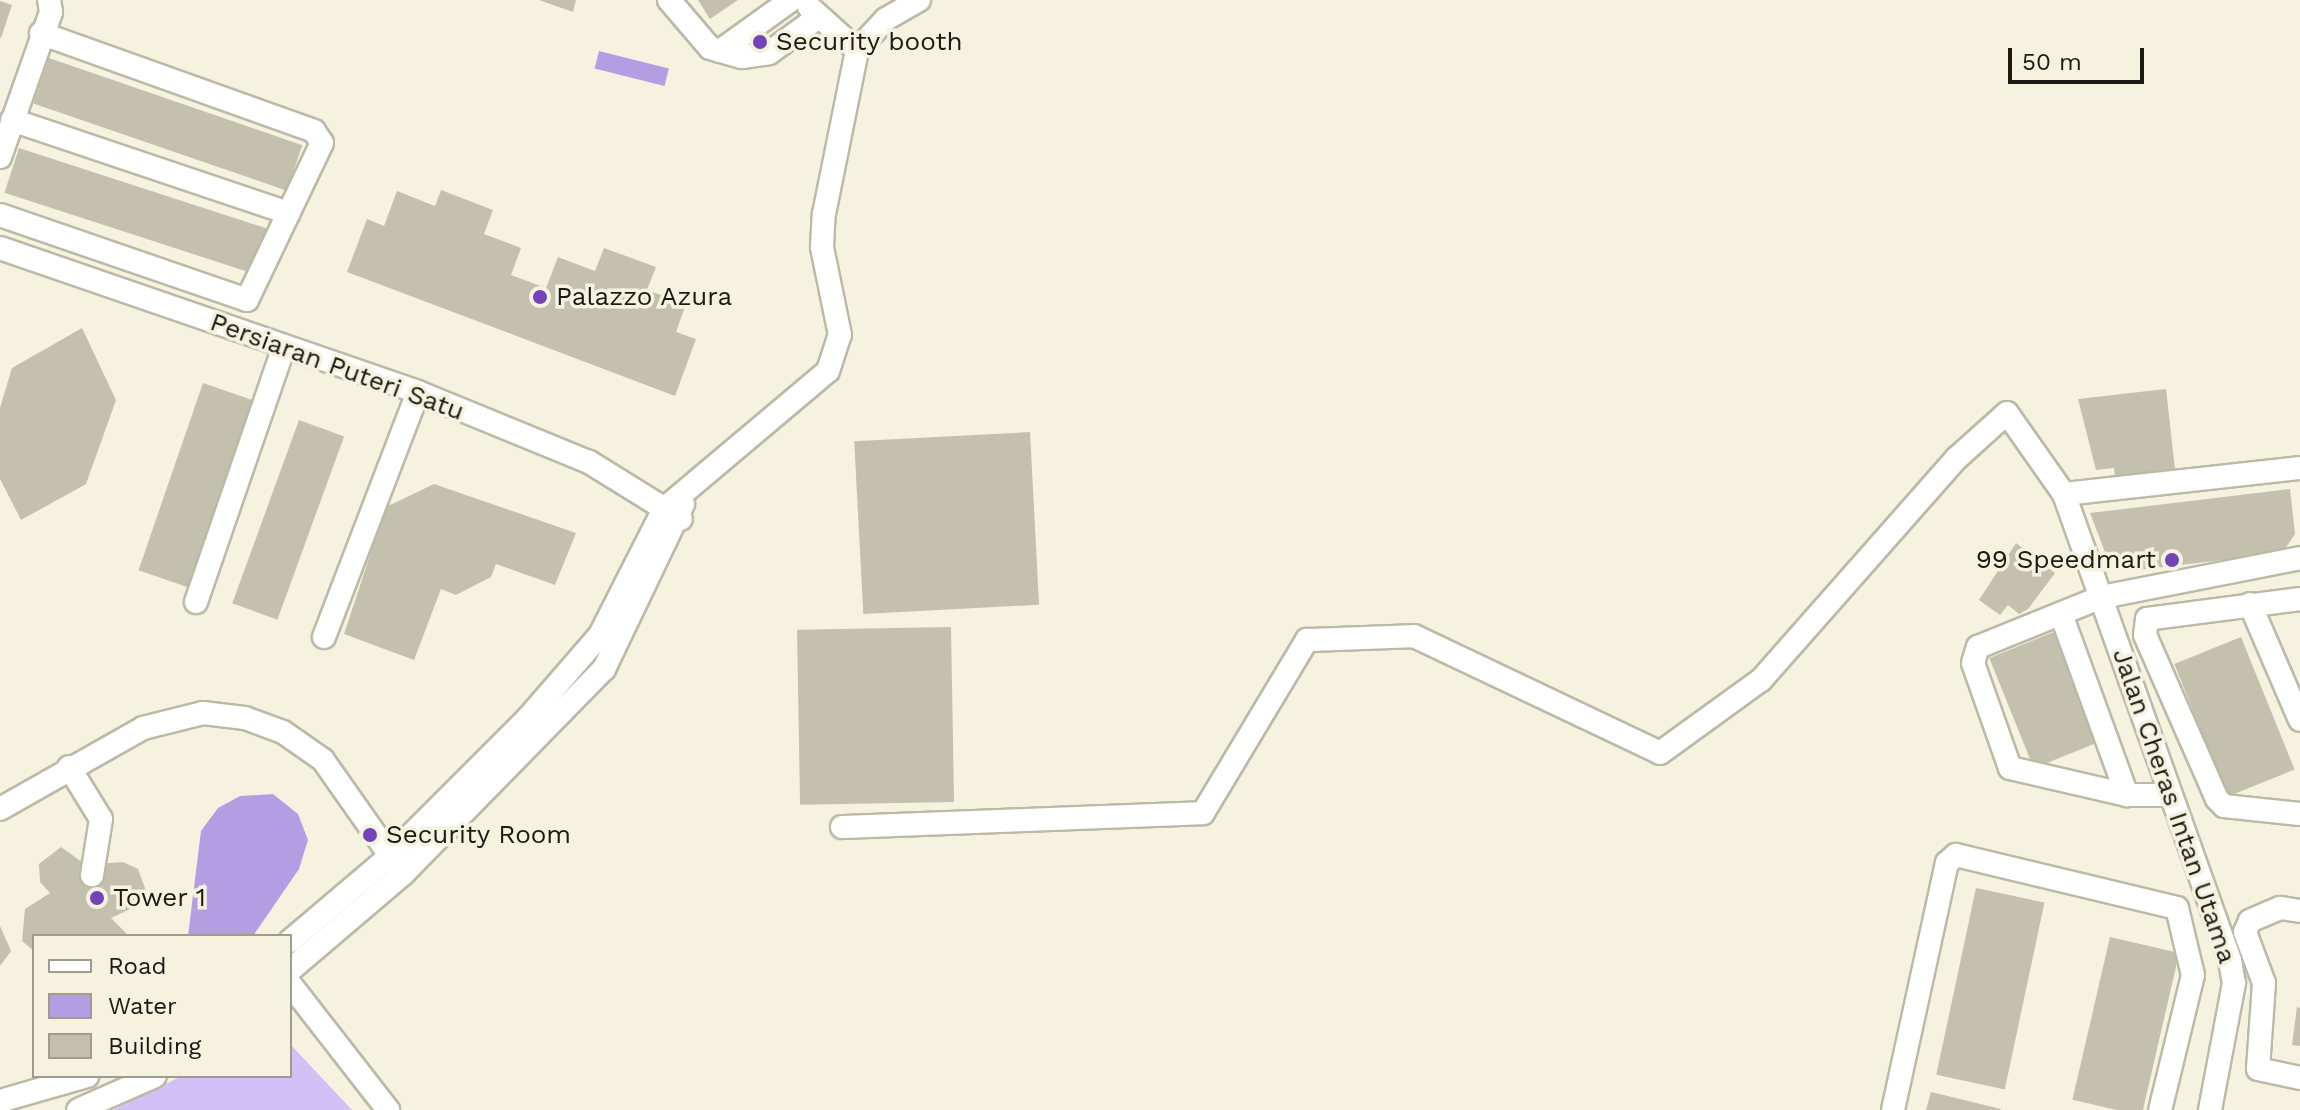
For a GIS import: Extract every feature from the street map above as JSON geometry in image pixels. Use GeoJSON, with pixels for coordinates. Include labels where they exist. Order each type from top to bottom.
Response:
{"type":"FeatureCollection","features":[{"type":"Feature","properties":{"kind":"street"},"geometry":{"type":"LineString","coordinates":[[0,157],[49,0]]}},
{"type":"Feature","properties":{"kind":"street"},"geometry":{"type":"LineString","coordinates":[[669,0],[720,51],[758,58],[810,9],[857,50]]}},
{"type":"Feature","properties":{"kind":"street"},"geometry":{"type":"LineString","coordinates":[[720,51],[791,0]]}},
{"type":"Feature","properties":{"kind":"street"},"geometry":{"type":"LineString","coordinates":[[292,968],[396,866],[600,635],[685,491],[828,371],[839,353],[822,247],[857,50],[886,19],[919,0]]}},
{"type":"Feature","properties":{"kind":"street"},"geometry":{"type":"LineString","coordinates":[[0,215],[247,300],[322,136],[41,33]]}},
{"type":"Feature","properties":{"kind":"street"},"geometry":{"type":"LineString","coordinates":[[12,120],[289,213]]}},
{"type":"Feature","properties":{"kind":"street","name":"Persiaran Puteri Satu"},"geometry":{"type":"LineString","coordinates":[[0,248],[418,392],[589,462],[672,514]]}},
{"type":"Feature","properties":{"kind":"street"},"geometry":{"type":"LineString","coordinates":[[196,602],[284,347]]}},
{"type":"Feature","properties":{"kind":"street"},"geometry":{"type":"LineString","coordinates":[[324,637],[418,392]]}},
{"type":"Feature","properties":{"kind":"street","name":"Jalan Cheras Intan Utama"},"geometry":{"type":"LineString","coordinates":[[842,827],[1203,813],[1307,640],[1414,636],[1660,753],[1761,680],[1957,458],[2007,413],[2064,494],[2234,983],[2210,1110]]}},
{"type":"Feature","properties":{"kind":"street"},"geometry":{"type":"LineString","coordinates":[[2064,494],[2300,468]]}},
{"type":"Feature","properties":{"kind":"street"},"geometry":{"type":"LineString","coordinates":[[2170,795],[2127,795],[2010,768],[1973,663],[1978,647],[2102,597],[2300,558]]}},
{"type":"Feature","properties":{"kind":"street"},"geometry":{"type":"LineString","coordinates":[[2300,599],[2147,619],[2145,635],[2217,799],[2224,806],[2300,814]]}},
{"type":"Feature","properties":{"kind":"street"},"geometry":{"type":"LineString","coordinates":[[2250,604],[2300,720]]}},
{"type":"Feature","properties":{"kind":"street"},"geometry":{"type":"LineString","coordinates":[[2061,614],[2127,795]]}},
{"type":"Feature","properties":{"kind":"street"},"geometry":{"type":"LineString","coordinates":[[0,809],[69,767],[143,728],[203,713],[245,718],[283,732],[323,760],[396,866]]}},
{"type":"Feature","properties":{"kind":"street"},"geometry":{"type":"LineString","coordinates":[[69,767],[101,819],[92,875]]}},
{"type":"Feature","properties":{"kind":"street"},"geometry":{"type":"LineString","coordinates":[[1893,1110],[1947,863],[1956,855],[2177,908],[2193,975],[2160,1110]]}},
{"type":"Feature","properties":{"kind":"street"},"geometry":{"type":"LineString","coordinates":[[292,940],[396,866]]}},
{"type":"Feature","properties":{"kind":"street"},"geometry":{"type":"LineString","coordinates":[[2290,909],[2250,921],[2245,932],[2264,983],[2258,1069],[2300,1078]]}},
{"type":"Feature","properties":{"kind":"street"},"geometry":{"type":"LineString","coordinates":[[292,987],[388,1110]]}},
{"type":"Feature","properties":{"kind":"street"},"geometry":{"type":"LineString","coordinates":[[0,1101],[80,1078]]}},
{"type":"Feature","properties":{"kind":"street"},"geometry":{"type":"LineString","coordinates":[[78,1110],[150,1078]]}},
{"type":"Feature","properties":{"kind":"shaded area"},"geometry":{"type":"Polygon","coordinates":[[[292,1046],[352,1110],[113,1110],[178,1078],[292,1078],[292,1046]]]}},
{"type":"Feature","properties":{"kind":"water"},"geometry":{"type":"Polygon","coordinates":[[[599,51],[669,68],[665,86],[595,68],[599,51]]]}},
{"type":"Feature","properties":{"kind":"water"},"geometry":{"type":"Polygon","coordinates":[[[273,794],[298,814],[308,840],[299,869],[254,934],[188,934],[201,831],[218,808],[240,796],[273,794]]]}},
{"type":"Feature","properties":{"kind":"building"},"geometry":{"type":"Polygon","coordinates":[[[539,0],[576,0],[573,12],[539,0]]]}},
{"type":"Feature","properties":{"kind":"building"},"geometry":{"type":"Polygon","coordinates":[[[698,0],[738,0],[710,19],[698,0]]]}},
{"type":"Feature","properties":{"kind":"building"},"geometry":{"type":"Polygon","coordinates":[[[0,1],[12,5],[1,38],[0,37],[0,1]]]}},
{"type":"Feature","properties":{"kind":"building"},"geometry":{"type":"Polygon","coordinates":[[[49,58],[302,145],[287,191],[33,103],[49,58]]]}},
{"type":"Feature","properties":{"kind":"building"},"geometry":{"type":"Polygon","coordinates":[[[19,148],[274,231],[259,276],[4,193],[19,148]]]}},
{"type":"Feature","properties":{"kind":"building","name":"Palazzo Azura"},"geometry":{"type":"Polygon","coordinates":[[[441,190],[493,210],[484,234],[521,248],[511,275],[546,288],[558,257],[595,271],[604,248],[656,267],[647,290],[686,304],[676,332],[696,339],[675,396],[347,272],[367,219],[384,226],[397,191],[435,206],[441,190]]]}},
{"type":"Feature","properties":{"kind":"building"},"geometry":{"type":"Polygon","coordinates":[[[82,328],[116,400],[86,484],[21,520],[0,479],[0,408],[12,368],[82,328]]]}},
{"type":"Feature","properties":{"kind":"building"},"geometry":{"type":"Polygon","coordinates":[[[203,383],[252,400],[188,587],[139,570],[203,383]]]}},
{"type":"Feature","properties":{"kind":"building"},"geometry":{"type":"Polygon","coordinates":[[[2166,389],[2176,478],[2116,485],[2114,468],[2096,470],[2078,399],[2166,389]]]}},
{"type":"Feature","properties":{"kind":"building"},"geometry":{"type":"Polygon","coordinates":[[[299,420],[344,436],[277,620],[232,603],[299,420]]]}},
{"type":"Feature","properties":{"kind":"building"},"geometry":{"type":"Polygon","coordinates":[[[1030,432],[1039,605],[863,614],[854,441],[1030,432]]]}},
{"type":"Feature","properties":{"kind":"building"},"geometry":{"type":"Polygon","coordinates":[[[434,484],[576,533],[555,585],[496,564],[491,577],[456,595],[441,589],[414,660],[344,634],[386,507],[434,484]]]}},
{"type":"Feature","properties":{"kind":"building"},"geometry":{"type":"Polygon","coordinates":[[[2290,489],[2295,534],[2282,553],[2129,571],[2108,560],[2090,513],[2290,489]]]}},
{"type":"Feature","properties":{"kind":"building"},"geometry":{"type":"Polygon","coordinates":[[[2016,543],[2055,573],[2028,609],[2019,614],[2008,605],[2000,615],[1979,600],[2016,543]]]}},
{"type":"Feature","properties":{"kind":"building"},"geometry":{"type":"Polygon","coordinates":[[[951,627],[954,802],[800,805],[797,630],[951,627]]]}},
{"type":"Feature","properties":{"kind":"building"},"geometry":{"type":"Polygon","coordinates":[[[2056,631],[2101,741],[2034,768],[1989,658],[2056,631]]]}},
{"type":"Feature","properties":{"kind":"building"},"geometry":{"type":"Polygon","coordinates":[[[2241,637],[2295,770],[2228,797],[2174,664],[2241,637]]]}},
{"type":"Feature","properties":{"kind":"building","name":"Tower 1"},"geometry":{"type":"Polygon","coordinates":[[[61,847],[86,865],[123,862],[138,869],[146,891],[141,904],[111,918],[127,934],[32,934],[32,949],[22,941],[25,909],[50,893],[40,882],[39,864],[61,847]]]}},
{"type":"Feature","properties":{"kind":"building"},"geometry":{"type":"Polygon","coordinates":[[[1976,888],[2044,903],[2005,1089],[1936,1075],[1976,888]]]}},
{"type":"Feature","properties":{"kind":"building"},"geometry":{"type":"Polygon","coordinates":[[[0,926],[11,951],[0,966],[0,926]]]}},
{"type":"Feature","properties":{"kind":"building"},"geometry":{"type":"Polygon","coordinates":[[[2110,937],[2179,953],[2143,1110],[2117,1110],[2072,1100],[2110,937]]]}},
{"type":"Feature","properties":{"kind":"building"},"geometry":{"type":"Polygon","coordinates":[[[2297,1007],[2300,1008],[2300,1046],[2292,1045],[2297,1007]]]}},
{"type":"Feature","properties":{"kind":"building"},"geometry":{"type":"Polygon","coordinates":[[[1931,1092],[2001,1109],[2001,1110],[1926,1110],[1931,1092]]]}},
{"type":"Feature","properties":{"kind":"place","name":"Security booth"},"geometry":{"type":"Point","coordinates":[760,42]}},
{"type":"Feature","properties":{"kind":"place","name":"Palazzo Azura"},"geometry":{"type":"Point","coordinates":[540,297]}},
{"type":"Feature","properties":{"kind":"place","name":"99 Speedmart"},"geometry":{"type":"Point","coordinates":[2172,560]}},
{"type":"Feature","properties":{"kind":"place","name":"Security Room"},"geometry":{"type":"Point","coordinates":[370,835]}},
{"type":"Feature","properties":{"kind":"place","name":"Tower 1"},"geometry":{"type":"Point","coordinates":[97,898]}}]}
